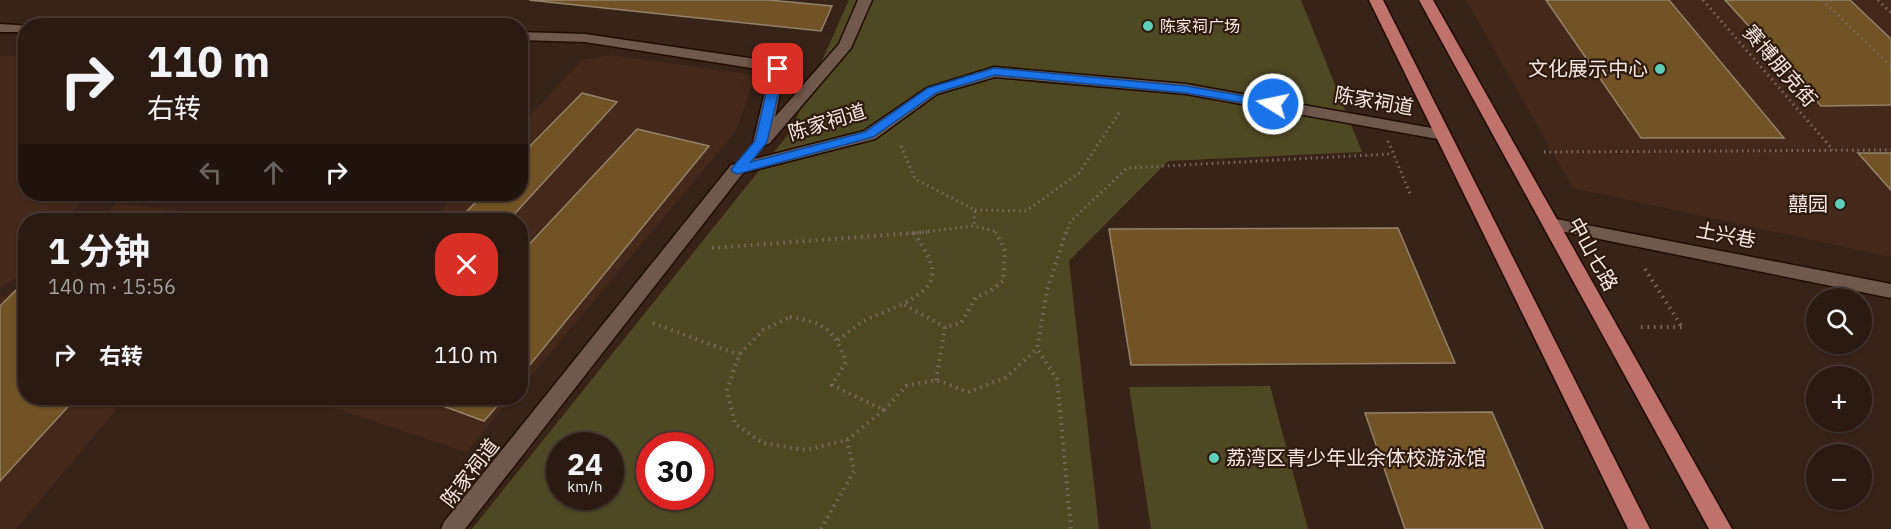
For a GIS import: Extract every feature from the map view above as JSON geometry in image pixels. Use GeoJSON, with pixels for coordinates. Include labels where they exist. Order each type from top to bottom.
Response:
{"type":"FeatureCollection","features":[{"type":"Feature","properties":{"kind":"main road"},"geometry":{"type":"LineString","coordinates":[[1376,0],[1639,529]]}},
{"type":"Feature","properties":{"kind":"main road","name":"中山七路"},"geometry":{"type":"LineString","coordinates":[[1426,0],[1721,529]]}},
{"type":"Feature","properties":{"kind":"street"},"geometry":{"type":"LineString","coordinates":[[737,170],[846,45],[864,0]]}},
{"type":"Feature","properties":{"kind":"street"},"geometry":{"type":"LineString","coordinates":[[0,28],[18,28]]}},
{"type":"Feature","properties":{"kind":"street"},"geometry":{"type":"LineString","coordinates":[[528,36],[585,38],[756,63],[778,69],[761,142]]}},
{"type":"Feature","properties":{"kind":"street","name":"陈家祠道"},"geometry":{"type":"LineString","coordinates":[[452,529],[737,170],[869,135],[932,91],[994,72],[1186,89],[1443,135]]}},
{"type":"Feature","properties":{"kind":"street","name":"土兴巷"},"geometry":{"type":"LineString","coordinates":[[1551,224],[1891,291]]}},
{"type":"Feature","properties":{"kind":"path","name":"赛博朋克街"},"geometry":{"type":"LineString","coordinates":[[1703,0],[1834,151]]}},
{"type":"Feature","properties":{"kind":"path"},"geometry":{"type":"LineString","coordinates":[[1822,0],[1891,66]]}},
{"type":"Feature","properties":{"kind":"path"},"geometry":{"type":"LineString","coordinates":[[1878,0],[1891,13]]}},
{"type":"Feature","properties":{"kind":"path"},"geometry":{"type":"LineString","coordinates":[[892,119],[904,156],[915,179],[975,210],[1026,211],[1079,173],[1138,85]]}},
{"type":"Feature","properties":{"kind":"path"},"geometry":{"type":"LineString","coordinates":[[1388,141],[1411,196]]}},
{"type":"Feature","properties":{"kind":"path"},"geometry":{"type":"LineString","coordinates":[[1540,152],[1891,150]]}},
{"type":"Feature","properties":{"kind":"path"},"geometry":{"type":"LineString","coordinates":[[884,410],[832,385],[846,362],[838,340],[817,322],[790,317],[763,330],[740,355],[727,390],[735,424],[763,443],[807,450],[847,440],[884,410],[906,386],[936,380],[968,392],[1005,378],[1036,349],[1047,290],[1070,222],[1127,168],[1394,154]]}},
{"type":"Feature","properties":{"kind":"path"},"geometry":{"type":"LineString","coordinates":[[974,226],[975,210]]}},
{"type":"Feature","properties":{"kind":"path"},"geometry":{"type":"LineString","coordinates":[[672,251],[914,233],[974,226],[995,231],[1005,251],[1003,281],[976,297],[961,323],[945,327],[903,304]]}},
{"type":"Feature","properties":{"kind":"path"},"geometry":{"type":"LineString","coordinates":[[838,340],[862,321],[903,304],[927,290],[933,275],[933,263],[914,233]]}},
{"type":"Feature","properties":{"kind":"path"},"geometry":{"type":"LineString","coordinates":[[1641,263],[1682,327],[1641,327]]}},
{"type":"Feature","properties":{"kind":"path"},"geometry":{"type":"LineString","coordinates":[[624,312],[740,355]]}},
{"type":"Feature","properties":{"kind":"path"},"geometry":{"type":"LineString","coordinates":[[936,380],[945,327]]}},
{"type":"Feature","properties":{"kind":"path"},"geometry":{"type":"LineString","coordinates":[[1036,349],[1057,379],[1071,529]]}},
{"type":"Feature","properties":{"kind":"path"},"geometry":{"type":"LineString","coordinates":[[821,529],[854,471],[847,440]]}},
{"type":"Feature","properties":{"kind":"shaded area"},"geometry":{"type":"Polygon","coordinates":[[[849,0],[1301,0],[1362,152],[1168,161],[1069,261],[1099,529],[472,529],[546,437],[546,510],[624,510],[624,432],[550,432],[790,132],[849,0]]]}},
{"type":"Feature","properties":{"kind":"shaded area"},"geometry":{"type":"Polygon","coordinates":[[[1466,0],[1891,0],[1891,257],[1573,188],[1466,0]]]}},
{"type":"Feature","properties":{"kind":"shaded area"},"geometry":{"type":"Polygon","coordinates":[[[610,55],[756,75],[735,132],[528,380],[528,213],[439,213],[450,201],[528,201],[528,118],[582,60],[610,55]]]}},
{"type":"Feature","properties":{"kind":"shaded area"},"geometry":{"type":"Polygon","coordinates":[[[0,56],[18,56],[18,201],[81,201],[71,213],[18,213],[18,276],[0,288],[0,56]]]}},
{"type":"Feature","properties":{"kind":"shaded area"},"geometry":{"type":"Polygon","coordinates":[[[117,203],[201,213],[107,213],[117,203]]]}},
{"type":"Feature","properties":{"kind":"shaded area"},"geometry":{"type":"Polygon","coordinates":[[[18,287],[18,405],[120,405],[16,529],[0,529],[0,298],[18,287]]]}},
{"type":"Feature","properties":{"kind":"shaded area","name":"荔湾区青少年业余体校游泳馆"},"geometry":{"type":"Polygon","coordinates":[[[1270,386],[1308,529],[1151,529],[1129,387],[1270,386]]]}},
{"type":"Feature","properties":{"kind":"shaded area"},"geometry":{"type":"Polygon","coordinates":[[[325,405],[506,405],[466,452],[325,405]]]}},
{"type":"Feature","properties":{"kind":"building"},"geometry":{"type":"Polygon","coordinates":[[[529,0],[769,0],[832,6],[821,31],[529,0]]]}},
{"type":"Feature","properties":{"kind":"building","name":"文化展示中心"},"geometry":{"type":"Polygon","coordinates":[[[1546,0],[1669,0],[1784,138],[1641,138],[1546,0]]]}},
{"type":"Feature","properties":{"kind":"building"},"geometry":{"type":"Polygon","coordinates":[[[1725,0],[1850,0],[1891,39],[1891,105],[1821,106],[1725,0]]]}},
{"type":"Feature","properties":{"kind":"building"},"geometry":{"type":"Polygon","coordinates":[[[582,93],[617,102],[528,199],[528,148],[582,93]]]}},
{"type":"Feature","properties":{"kind":"building"},"geometry":{"type":"Polygon","coordinates":[[[637,129],[709,146],[528,367],[528,245],[637,129]]]}},
{"type":"Feature","properties":{"kind":"building"},"geometry":{"type":"Polygon","coordinates":[[[1858,153],[1891,153],[1891,190],[1858,153]]]}},
{"type":"Feature","properties":{"kind":"building"},"geometry":{"type":"Polygon","coordinates":[[[477,201],[526,201],[515,213],[465,213],[477,201]]]}},
{"type":"Feature","properties":{"kind":"building"},"geometry":{"type":"Polygon","coordinates":[[[1398,228],[1455,363],[1131,365],[1109,229],[1398,228]]]}},
{"type":"Feature","properties":{"kind":"building"},"geometry":{"type":"Polygon","coordinates":[[[18,288],[18,405],[70,405],[0,481],[0,306],[18,288]]]}},
{"type":"Feature","properties":{"kind":"building"},"geometry":{"type":"Polygon","coordinates":[[[440,405],[498,405],[484,421],[440,405]]]}},
{"type":"Feature","properties":{"kind":"building"},"geometry":{"type":"Polygon","coordinates":[[[1492,412],[1543,529],[1405,529],[1365,413],[1492,412]]]}},
{"type":"Feature","properties":{"kind":"place","name":"陈家祠广场"},"geometry":{"type":"Point","coordinates":[1148,26]}},
{"type":"Feature","properties":{"kind":"place","name":"文化展示中心"},"geometry":{"type":"Point","coordinates":[1660,69]}},
{"type":"Feature","properties":{"kind":"place","name":"囍园"},"geometry":{"type":"Point","coordinates":[1840,204]}},
{"type":"Feature","properties":{"kind":"place","name":"荔湾区青少年业余体校游泳馆"},"geometry":{"type":"Point","coordinates":[1214,458]}},
{"type":"Feature","properties":{"kind":"route"},"geometry":{"type":"LineString","coordinates":[[778,69],[761,142],[737,170],[869,135],[932,91],[994,72],[1186,89],[1273,104]]}}]}
